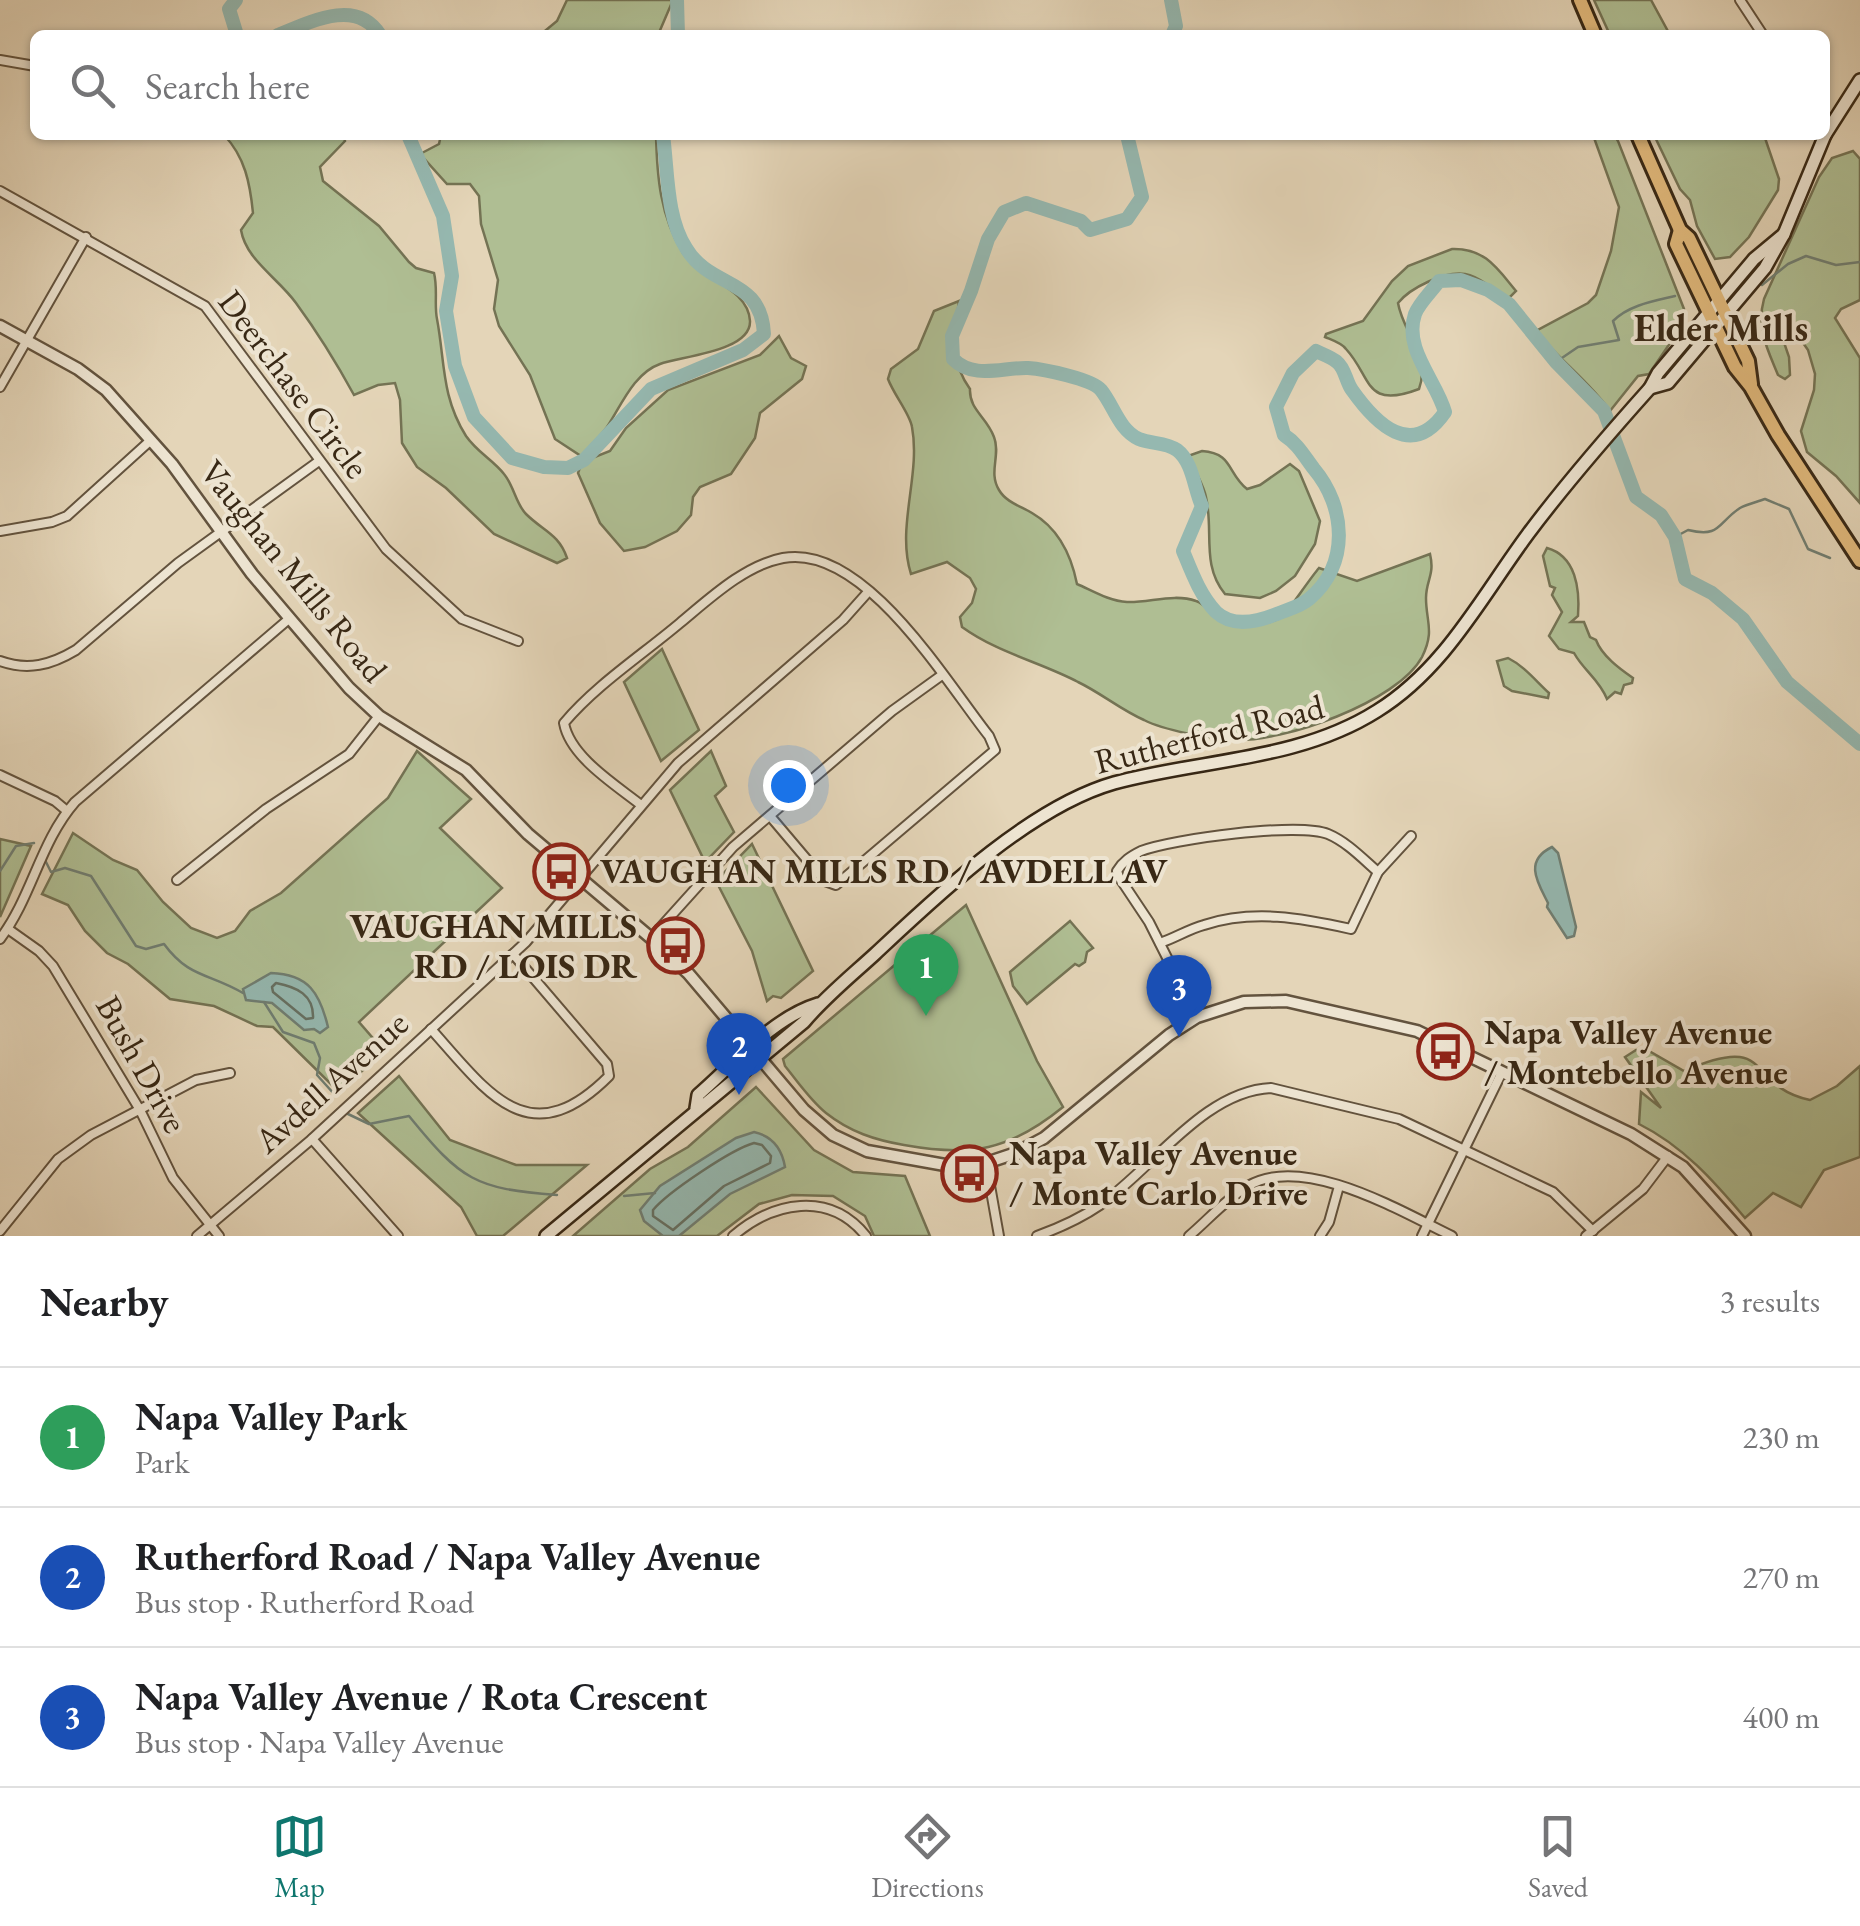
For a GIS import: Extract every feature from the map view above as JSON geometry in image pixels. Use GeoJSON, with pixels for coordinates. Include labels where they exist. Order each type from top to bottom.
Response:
{"type":"FeatureCollection","features":[{"type":"Feature","properties":{"kind":"main road"},"geometry":{"type":"LineString","coordinates":[[1580,0],[1593,30]]}},
{"type":"Feature","properties":{"kind":"main road","name":"Rutherford Road"},"geometry":{"type":"LineString","coordinates":[[1830,124],[1860,80]]}},
{"type":"Feature","properties":{"kind":"main road"},"geometry":{"type":"LineString","coordinates":[[1640,140],[1680,230],[1688,238],[1748,360],[1751,387]]}},
{"type":"Feature","properties":{"kind":"main road","name":"Rutherford Road"},"geometry":{"type":"LineString","coordinates":[[1650,388],[1668,382],[1766,268],[1822,140]]}},
{"type":"Feature","properties":{"kind":"main road"},"geometry":{"type":"LineString","coordinates":[[1680,230],[1676,244],[1735,366],[1860,561]]}},
{"type":"Feature","properties":{"kind":"main road","name":"Rutherford Road"},"geometry":{"type":"LineString","coordinates":[[546,1236],[696,1108],[707,1104],[756,1054],[804,1022],[904,926],[1015,835],[1052,810],[1091,791],[1136,778],[1303,745],[1341,731],[1381,709],[1440,657],[1491,584],[1584,464],[1650,388],[1658,373],[1754,259],[1784,234]]}},
{"type":"Feature","properties":{"kind":"street"},"geometry":{"type":"LineString","coordinates":[[1740,0],[1760,30]]}},
{"type":"Feature","properties":{"kind":"street"},"geometry":{"type":"LineString","coordinates":[[0,60],[30,65]]}},
{"type":"Feature","properties":{"kind":"street","name":"Deerchase Circle"},"geometry":{"type":"LineString","coordinates":[[0,191],[206,306],[386,549],[462,618],[518,641]]}},
{"type":"Feature","properties":{"kind":"street"},"geometry":{"type":"LineString","coordinates":[[0,387],[86,237]]}},
{"type":"Feature","properties":{"kind":"street","name":"Vaughan Mills Road"},"geometry":{"type":"LineString","coordinates":[[0,326],[94,380],[151,440],[350,688],[379,716],[466,770],[528,834],[651,938],[688,973],[819,1126],[854,1146],[945,1165],[986,1163]]}},
{"type":"Feature","properties":{"kind":"street"},"geometry":{"type":"LineString","coordinates":[[0,531],[68,516],[151,440]]}},
{"type":"Feature","properties":{"kind":"street"},"geometry":{"type":"LineString","coordinates":[[0,661],[22,667],[59,660],[76,650],[178,563],[319,460]]}},
{"type":"Feature","properties":{"kind":"street"},"geometry":{"type":"LineString","coordinates":[[641,805],[581,753],[566,733],[564,723],[713,595],[771,561],[794,556],[819,559],[837,567],[910,630],[990,736],[996,750],[842,883],[831,885],[825,880],[770,816]]}},
{"type":"Feature","properties":{"kind":"street","name":"Avdell Avenue"},"geometry":{"type":"LineString","coordinates":[[197,1236],[312,1139],[513,954],[678,763],[843,620],[868,592]]}},
{"type":"Feature","properties":{"kind":"street"},"geometry":{"type":"LineString","coordinates":[[0,939],[67,811],[94,783],[290,618]]}},
{"type":"Feature","properties":{"kind":"street"},"geometry":{"type":"LineString","coordinates":[[651,938],[725,855],[892,711],[942,675]]}},
{"type":"Feature","properties":{"kind":"street"},"geometry":{"type":"LineString","coordinates":[[177,880],[266,809],[349,754],[379,716]]}},
{"type":"Feature","properties":{"kind":"street"},"geometry":{"type":"LineString","coordinates":[[0,775],[27,786],[67,811]]}},
{"type":"Feature","properties":{"kind":"street"},"geometry":{"type":"LineString","coordinates":[[1196,1017],[1118,870],[1123,862],[1140,852],[1209,838],[1300,829],[1327,834],[1378,872]]}},
{"type":"Feature","properties":{"kind":"street"},"geometry":{"type":"LineString","coordinates":[[1160,944],[1202,925],[1250,915],[1304,919],[1351,929],[1378,872],[1411,836]]}},
{"type":"Feature","properties":{"kind":"street","name":"Bush Drive"},"geometry":{"type":"LineString","coordinates":[[8,929],[54,966],[140,1110],[172,1178],[219,1236]]}},
{"type":"Feature","properties":{"kind":"street"},"geometry":{"type":"LineString","coordinates":[[432,1029],[492,1095],[509,1107],[542,1114],[565,1110],[585,1100],[608,1076],[607,1064],[513,954]]}},
{"type":"Feature","properties":{"kind":"street"},"geometry":{"type":"LineString","coordinates":[[999,1236],[986,1163],[1044,1138],[1196,1017],[1244,1002],[1277,1001],[1409,1028],[1631,1134],[1696,1179],[1739,1234]]}},
{"type":"Feature","properties":{"kind":"street"},"geometry":{"type":"LineString","coordinates":[[1422,1236],[1502,1072]]}},
{"type":"Feature","properties":{"kind":"street"},"geometry":{"type":"LineString","coordinates":[[0,1231],[58,1160],[91,1135],[196,1080],[230,1073]]}},
{"type":"Feature","properties":{"kind":"street"},"geometry":{"type":"LineString","coordinates":[[1038,1236],[1100,1204],[1221,1102],[1251,1089],[1271,1088],[1399,1118],[1553,1192],[1590,1233],[1643,1189],[1668,1156]]}},
{"type":"Feature","properties":{"kind":"street"},"geometry":{"type":"LineString","coordinates":[[312,1139],[398,1236]]}},
{"type":"Feature","properties":{"kind":"street"},"geometry":{"type":"LineString","coordinates":[[1189,1236],[1248,1186],[1269,1178],[1302,1178],[1360,1191],[1452,1236]]}},
{"type":"Feature","properties":{"kind":"street"},"geometry":{"type":"LineString","coordinates":[[1320,1236],[1339,1186]]}},
{"type":"Feature","properties":{"kind":"street"},"geometry":{"type":"LineString","coordinates":[[733,1236],[769,1211],[813,1205],[836,1210],[866,1236]]}},
{"type":"Feature","properties":{"kind":"street"},"geometry":{"type":"LineString","coordinates":[[745,1226],[754,1236]]}},
{"type":"Feature","properties":{"kind":"green space"},"geometry":{"type":"Polygon","coordinates":[[[567,0],[673,0],[660,30],[546,30],[557,21],[567,0]]]}},
{"type":"Feature","properties":{"kind":"green space"},"geometry":{"type":"Polygon","coordinates":[[[1594,0],[1651,0],[1667,30],[1608,30],[1594,0]]]}},
{"type":"Feature","properties":{"kind":"green space"},"geometry":{"type":"Polygon","coordinates":[[[228,140],[345,140],[320,167],[323,181],[379,226],[416,268],[434,273],[445,378],[458,421],[470,442],[504,474],[523,510],[555,538],[567,558],[557,563],[494,534],[446,488],[417,467],[402,443],[395,383],[354,395],[304,314],[244,241],[241,230],[253,213],[242,161],[228,140]]]}},
{"type":"Feature","properties":{"kind":"green space"},"geometry":{"type":"Polygon","coordinates":[[[440,140],[656,140],[661,196],[675,239],[691,262],[741,300],[750,321],[747,331],[728,346],[651,368],[635,382],[607,427],[581,456],[555,439],[530,375],[499,326],[494,309],[498,280],[481,224],[479,196],[470,184],[447,184],[420,154],[440,140]]]}},
{"type":"Feature","properties":{"kind":"green space"},"geometry":{"type":"Polygon","coordinates":[[[1595,140],[1618,141],[1684,309],[1681,327],[1649,374],[1638,376],[1610,411],[1536,331],[1596,295],[1611,251],[1619,207],[1595,140]]]}},
{"type":"Feature","properties":{"kind":"green space"},"geometry":{"type":"Polygon","coordinates":[[[1656,140],[1766,140],[1779,179],[1778,190],[1749,237],[1730,257],[1715,259],[1697,226],[1690,200],[1680,189],[1656,140]]]}},
{"type":"Feature","properties":{"kind":"green space"},"geometry":{"type":"Polygon","coordinates":[[[1853,151],[1860,159],[1860,300],[1841,309],[1835,318],[1860,358],[1860,503],[1807,452],[1801,431],[1815,374],[1808,350],[1790,324],[1780,322],[1790,375],[1785,379],[1778,375],[1761,319],[1764,299],[1819,177],[1832,158],[1853,151]]]}},
{"type":"Feature","properties":{"kind":"green space"},"geometry":{"type":"Polygon","coordinates":[[[1452,249],[1482,256],[1516,291],[1506,301],[1477,278],[1457,274],[1438,278],[1411,292],[1398,303],[1419,356],[1419,389],[1388,396],[1379,393],[1344,347],[1325,337],[1326,334],[1363,321],[1408,266],[1452,249]]]}},
{"type":"Feature","properties":{"kind":"green space"},"geometry":{"type":"Polygon","coordinates":[[[959,301],[956,357],[972,403],[994,437],[996,483],[1005,498],[1041,519],[1056,534],[1067,552],[1077,584],[1120,601],[1188,599],[1254,624],[1282,617],[1319,568],[1357,581],[1430,554],[1428,640],[1422,657],[1409,674],[1365,704],[1308,727],[1280,735],[1233,740],[1152,724],[1078,682],[990,644],[962,627],[960,617],[972,603],[976,589],[970,578],[947,562],[911,574],[906,538],[914,464],[912,427],[888,379],[891,369],[918,349],[934,311],[959,301]]]}},
{"type":"Feature","properties":{"kind":"green space"},"geometry":{"type":"Polygon","coordinates":[[[779,336],[791,358],[806,366],[802,379],[760,413],[755,438],[731,474],[700,487],[693,497],[691,515],[677,531],[645,547],[624,551],[600,523],[578,473],[582,462],[610,451],[626,428],[668,390],[760,355],[779,336]]]}},
{"type":"Feature","properties":{"kind":"green space"},"geometry":{"type":"Polygon","coordinates":[[[1202,451],[1225,460],[1247,489],[1260,485],[1290,464],[1299,471],[1320,521],[1315,544],[1295,576],[1276,591],[1260,598],[1225,594],[1217,582],[1210,558],[1208,506],[1188,456],[1202,451]]]}},
{"type":"Feature","properties":{"kind":"green space"},"geometry":{"type":"Polygon","coordinates":[[[1547,548],[1564,558],[1574,575],[1578,616],[1571,622],[1584,622],[1590,637],[1607,657],[1633,678],[1621,694],[1615,692],[1607,699],[1574,653],[1559,649],[1549,636],[1562,612],[1552,595],[1555,588],[1550,586],[1543,556],[1547,548]]]}},
{"type":"Feature","properties":{"kind":"green space"},"geometry":{"type":"Polygon","coordinates":[[[662,649],[699,730],[661,761],[624,682],[662,649]]]}},
{"type":"Feature","properties":{"kind":"green space"},"geometry":{"type":"Polygon","coordinates":[[[1508,658],[1549,693],[1548,698],[1504,686],[1497,661],[1508,658]]]}},
{"type":"Feature","properties":{"kind":"green space"},"geometry":{"type":"Polygon","coordinates":[[[417,751],[471,799],[440,828],[502,888],[359,1022],[384,1051],[339,1092],[273,1027],[257,1026],[214,1006],[170,999],[128,964],[107,953],[85,931],[68,905],[42,894],[73,833],[113,860],[137,870],[191,928],[217,938],[235,931],[250,911],[281,893],[388,798],[417,751]]]}},
{"type":"Feature","properties":{"kind":"green space"},"geometry":{"type":"Polygon","coordinates":[[[711,751],[726,786],[715,796],[734,832],[705,862],[670,790],[711,751]]]}},
{"type":"Feature","properties":{"kind":"green space"},"geometry":{"type":"Polygon","coordinates":[[[0,839],[31,846],[0,917],[0,839]]]}},
{"type":"Feature","properties":{"kind":"green space"},"geometry":{"type":"Polygon","coordinates":[[[752,844],[813,971],[781,998],[773,996],[767,1001],[752,951],[716,881],[752,844]]]}},
{"type":"Feature","properties":{"kind":"green space"},"geometry":{"type":"Polygon","coordinates":[[[966,905],[1037,1061],[1063,1107],[1007,1142],[970,1150],[893,1143],[844,1125],[815,1102],[783,1059],[966,905]]]}},
{"type":"Feature","properties":{"kind":"green space"},"geometry":{"type":"Polygon","coordinates":[[[1070,921],[1093,948],[1087,952],[1085,962],[1075,964],[1027,1004],[1013,986],[1010,972],[1070,921]]]}},
{"type":"Feature","properties":{"kind":"green space"},"geometry":{"type":"Polygon","coordinates":[[[1636,1050],[1649,1051],[1684,1071],[1713,1060],[1747,1059],[1775,1084],[1810,1100],[1837,1086],[1860,1066],[1860,1157],[1824,1170],[1801,1207],[1773,1193],[1745,1218],[1684,1154],[1639,1124],[1641,1092],[1661,1108],[1625,1057],[1636,1050]]]}},
{"type":"Feature","properties":{"kind":"green space"},"geometry":{"type":"Polygon","coordinates":[[[399,1076],[450,1140],[516,1165],[587,1165],[503,1236],[477,1236],[461,1207],[358,1113],[399,1076]]]}},
{"type":"Feature","properties":{"kind":"green space"},"geometry":{"type":"Polygon","coordinates":[[[756,1087],[814,1150],[853,1172],[905,1176],[930,1236],[874,1236],[865,1216],[833,1196],[792,1195],[759,1204],[717,1236],[573,1236],[650,1169],[688,1147],[756,1087]]]}},
{"type":"Feature","properties":{"kind":"water"},"geometry":{"type":"Polygon","coordinates":[[[1552,847],[1558,853],[1576,927],[1574,936],[1567,938],[1547,907],[1535,873],[1538,859],[1552,847]]]}},
{"type":"Feature","properties":{"kind":"water"},"geometry":{"type":"Polygon","coordinates":[[[271,973],[295,977],[311,988],[328,1027],[320,1033],[304,1030],[272,1003],[246,1000],[243,989],[271,973]]]}},
{"type":"Feature","properties":{"kind":"water"},"geometry":{"type":"Polygon","coordinates":[[[754,1132],[775,1144],[785,1167],[730,1194],[679,1236],[663,1236],[644,1221],[640,1210],[660,1186],[736,1138],[754,1132]]]}},
{"type":"Feature","properties":{"kind":"waterway"},"geometry":{"type":"LineString","coordinates":[[235,30],[229,9],[236,0]]}},
{"type":"Feature","properties":{"kind":"waterway"},"geometry":{"type":"LineString","coordinates":[[677,0],[678,30]]}},
{"type":"Feature","properties":{"kind":"waterway"},"geometry":{"type":"LineString","coordinates":[[1171,0],[1174,30]]}},
{"type":"Feature","properties":{"kind":"waterway"},"geometry":{"type":"LineString","coordinates":[[290,30],[322,18],[349,15],[376,30]]}},
{"type":"Feature","properties":{"kind":"waterway"},"geometry":{"type":"LineString","coordinates":[[410,140],[443,216],[452,276],[446,311],[455,366],[474,417],[512,458],[544,467],[568,468],[584,460],[651,389],[743,350],[764,334],[754,302],[696,261],[679,236],[671,208],[664,140]]}},
{"type":"Feature","properties":{"kind":"waterway"},"geometry":{"type":"LineString","coordinates":[[1128,140],[1142,197],[1127,219],[1090,230],[1081,221],[1026,203],[1004,212],[988,239],[952,336],[953,359],[979,371],[1028,368],[1088,382],[1101,390],[1132,435],[1177,450],[1190,469],[1202,506],[1183,551],[1201,591],[1222,617],[1252,621],[1301,604],[1322,585],[1337,553],[1337,518],[1325,484],[1284,435],[1276,407],[1293,373],[1316,351],[1335,360],[1352,390],[1383,425],[1407,435],[1420,434],[1445,412],[1413,340],[1415,314],[1439,281],[1461,280],[1488,290],[1509,304],[1556,362],[1604,411],[1636,497],[1661,515],[1675,537],[1685,579],[1712,593],[1743,619],[1787,682],[1860,744]]}},
{"type":"Feature","properties":{"kind":"waterway"},"geometry":{"type":"LineString","coordinates":[[1762,285],[1788,264],[1806,256],[1836,265],[1860,262]]}},
{"type":"Feature","properties":{"kind":"waterway"},"geometry":{"type":"LineString","coordinates":[[1556,362],[1578,347],[1619,340],[1613,321],[1619,316],[1642,304],[1675,296]]}},
{"type":"Feature","properties":{"kind":"waterway"},"geometry":{"type":"LineString","coordinates":[[1675,537],[1688,530],[1713,531],[1740,508],[1765,499],[1789,509],[1808,549],[1830,558]]}},
{"type":"Feature","properties":{"kind":"waterway"},"geometry":{"type":"LineString","coordinates":[[0,871],[16,846],[34,843]]}},
{"type":"Feature","properties":{"kind":"waterway"},"geometry":{"type":"LineString","coordinates":[[44,858],[51,872],[65,868],[91,876],[136,946],[146,949],[164,944],[191,969],[243,993]]}},
{"type":"Feature","properties":{"kind":"waterway"},"geometry":{"type":"LineString","coordinates":[[264,1002],[283,1032],[314,1043],[320,1058],[317,1075],[335,1095]]}},
{"type":"Feature","properties":{"kind":"waterway"},"geometry":{"type":"LineString","coordinates":[[348,1114],[369,1124],[409,1116],[457,1168],[472,1177],[507,1189],[557,1195]]}},
{"type":"Feature","properties":{"kind":"waterway"},"geometry":{"type":"LineString","coordinates":[[624,1196],[655,1193]]}},
{"type":"Feature","properties":{"kind":"place","name":"VAUGHAN MILLS RD / AVDELL AV"},"geometry":{"type":"Point","coordinates":[561,871]}},
{"type":"Feature","properties":{"kind":"place","name":"VAUGHAN MILLS RD / LOIS DR"},"geometry":{"type":"Point","coordinates":[676,946]}},
{"type":"Feature","properties":{"kind":"place","name":"Napa Valley Park"},"geometry":{"type":"Point","coordinates":[926,1016]}},
{"type":"Feature","properties":{"kind":"place","name":"Napa Valley Avenue / Rota Crescent"},"geometry":{"type":"Point","coordinates":[1179,1037]}},
{"type":"Feature","properties":{"kind":"place","name":"Napa Valley Avenue / Montebello Avenue"},"geometry":{"type":"Point","coordinates":[1445,1052]}},
{"type":"Feature","properties":{"kind":"place","name":"Rutherford Road / Napa Valley Avenue"},"geometry":{"type":"Point","coordinates":[739,1095]}},
{"type":"Feature","properties":{"kind":"place","name":"Napa Valley Avenue / Monte Carlo Drive"},"geometry":{"type":"Point","coordinates":[970,1173]}},
{"type":"Feature","properties":{"kind":"district","name":"Elder Mills"},"geometry":{"type":"Point","coordinates":[1721,328]}}]}
